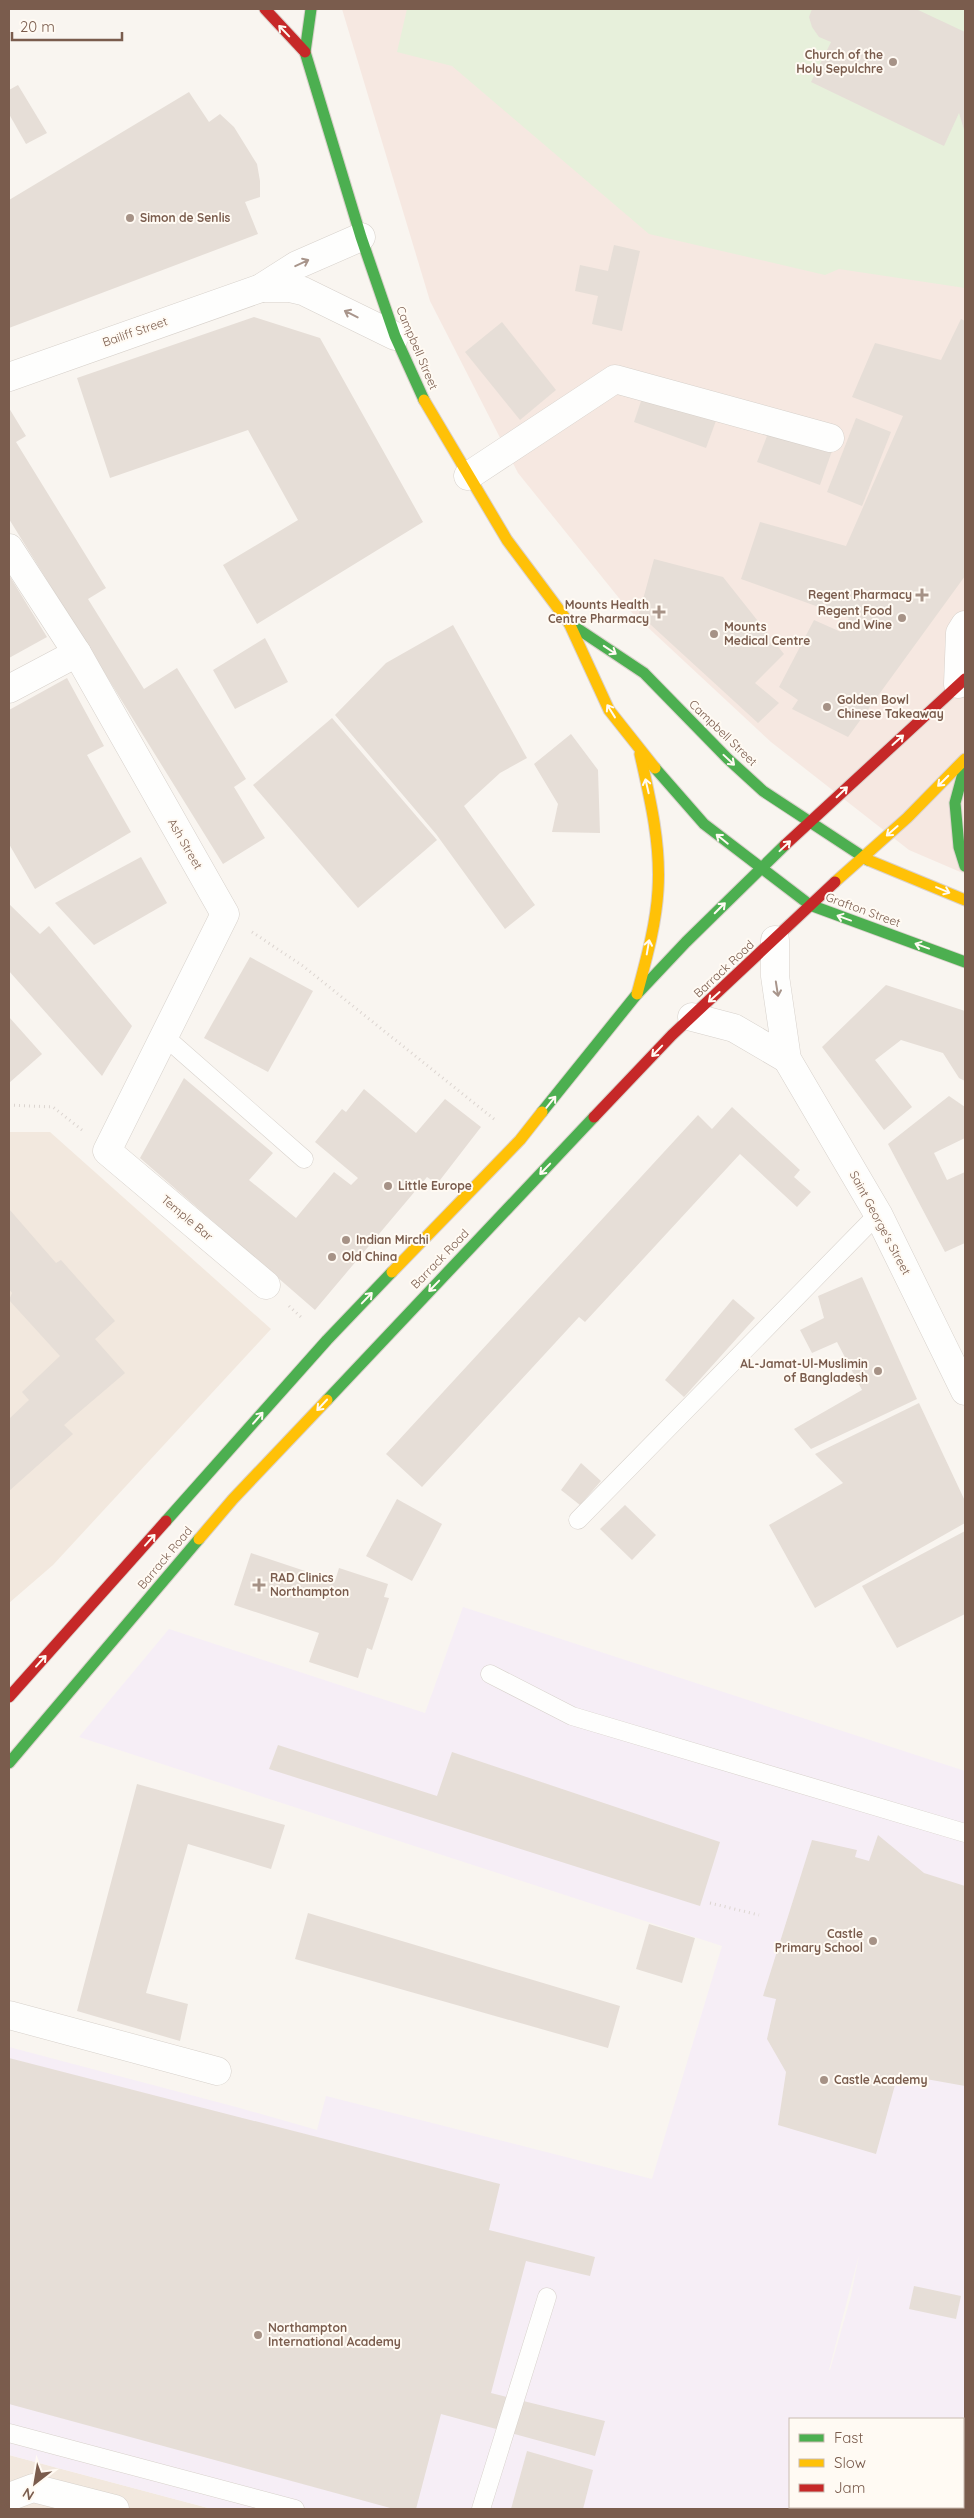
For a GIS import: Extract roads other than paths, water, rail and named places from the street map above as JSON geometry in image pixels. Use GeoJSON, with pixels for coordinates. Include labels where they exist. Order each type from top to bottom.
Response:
{"type":"FeatureCollection","features":[{"type":"Feature","properties":{"kind":"main road","name":"Campbell Street"},"geometry":{"type":"LineString","coordinates":[[265,9],[305,52]]}},
{"type":"Feature","properties":{"kind":"main road","name":"Campbell Street"},"geometry":{"type":"LineString","coordinates":[[311,9],[305,52],[361,237],[395,336],[420,392],[507,540],[569,623],[609,710],[639,750],[704,824],[760,869]]}},
{"type":"Feature","properties":{"kind":"main road","name":"Campbell Street"},"geometry":{"type":"LineString","coordinates":[[569,623],[644,673],[728,759],[763,791],[861,857]]}},
{"type":"Feature","properties":{"kind":"main road","name":"Barrack Road"},"geometry":{"type":"LineString","coordinates":[[9,1697],[327,1340],[520,1140],[637,994],[686,942],[760,869],[962,681]]}},
{"type":"Feature","properties":{"kind":"main road"},"geometry":{"type":"LineString","coordinates":[[637,994],[658,891],[658,870],[649,795],[639,750]]}},
{"type":"Feature","properties":{"kind":"main road","name":"Barrack Road"},"geometry":{"type":"LineString","coordinates":[[9,1763],[233,1499],[666,1042],[861,857],[921,803],[965,759]]}},
{"type":"Feature","properties":{"kind":"main road"},"geometry":{"type":"LineString","coordinates":[[965,766],[955,803],[959,847],[965,866]]}},
{"type":"Feature","properties":{"kind":"main road"},"geometry":{"type":"LineString","coordinates":[[861,857],[965,900]]}},
{"type":"Feature","properties":{"kind":"main road","name":"Grafton Street"},"geometry":{"type":"LineString","coordinates":[[760,869],[810,905],[965,962]]}},
{"type":"Feature","properties":{"kind":"street","name":"Bailiff Street"},"geometry":{"type":"LineString","coordinates":[[9,377],[260,288],[291,268],[361,237]]}},
{"type":"Feature","properties":{"kind":"street","name":"Bailiff Street"},"geometry":{"type":"LineString","coordinates":[[260,288],[290,288],[303,291],[395,336]]}},
{"type":"Feature","properties":{"kind":"street"},"geometry":{"type":"LineString","coordinates":[[468,476],[615,379],[830,438]]}},
{"type":"Feature","properties":{"kind":"street","name":"Ash Street"},"geometry":{"type":"LineString","coordinates":[[9,548],[77,653],[225,914],[164,1036]]}},
{"type":"Feature","properties":{"kind":"street"},"geometry":{"type":"LineString","coordinates":[[962,681],[960,633],[965,625]]}},
{"type":"Feature","properties":{"kind":"street"},"geometry":{"type":"LineString","coordinates":[[9,689],[77,653]]}},
{"type":"Feature","properties":{"kind":"street","name":"Saint George's Street"},"geometry":{"type":"LineString","coordinates":[[775,940],[775,976],[787,1059],[878,1214],[965,1390]]}},
{"type":"Feature","properties":{"kind":"street","name":"Saint George's Street"},"geometry":{"type":"LineString","coordinates":[[692,1017],[734,1028],[787,1059]]}},
{"type":"Feature","properties":{"kind":"street","name":"Temple Bar"},"geometry":{"type":"LineString","coordinates":[[164,1036],[107,1151],[266,1286]]}},
{"type":"Feature","properties":{"kind":"street"},"geometry":{"type":"LineString","coordinates":[[9,2015],[217,2071]]}},
{"type":"Feature","properties":{"kind":"street"},"geometry":{"type":"LineString","coordinates":[[9,2497],[33,2488],[114,2509]]}},
{"type":"Feature","properties":{"kind":"lane"},"geometry":{"type":"LineString","coordinates":[[164,1036],[304,1159]]}},
{"type":"Feature","properties":{"kind":"lane"},"geometry":{"type":"LineString","coordinates":[[578,1520],[878,1214]]}},
{"type":"Feature","properties":{"kind":"lane"},"geometry":{"type":"LineString","coordinates":[[490,1674],[572,1716],[965,1833]]}},
{"type":"Feature","properties":{"kind":"lane"},"geometry":{"type":"LineString","coordinates":[[481,2509],[547,2297]]}},
{"type":"Feature","properties":{"kind":"lane"},"geometry":{"type":"LineString","coordinates":[[9,2433],[296,2509]]}},
{"type":"Feature","properties":{"kind":"place","name":"Church of the Holy Sepulchre"},"geometry":{"type":"Point","coordinates":[893,62]}},
{"type":"Feature","properties":{"kind":"place","name":"Simon de Senlis"},"geometry":{"type":"Point","coordinates":[130,218]}},
{"type":"Feature","properties":{"kind":"place","name":"Regent Pharmacy"},"geometry":{"type":"Point","coordinates":[922,595]}},
{"type":"Feature","properties":{"kind":"place","name":"Mounts Health Centre Pharmacy"},"geometry":{"type":"Point","coordinates":[659,612]}},
{"type":"Feature","properties":{"kind":"place","name":"Regent Food and Wine"},"geometry":{"type":"Point","coordinates":[902,618]}},
{"type":"Feature","properties":{"kind":"place","name":"Mounts Medical Centre"},"geometry":{"type":"Point","coordinates":[714,634]}},
{"type":"Feature","properties":{"kind":"place","name":"Golden Bowl Chinese Takeaway"},"geometry":{"type":"Point","coordinates":[827,707]}},
{"type":"Feature","properties":{"kind":"place","name":"Little Europe"},"geometry":{"type":"Point","coordinates":[388,1186]}},
{"type":"Feature","properties":{"kind":"place","name":"Indian Mirchi"},"geometry":{"type":"Point","coordinates":[346,1240]}},
{"type":"Feature","properties":{"kind":"place","name":"Old China"},"geometry":{"type":"Point","coordinates":[332,1257]}},
{"type":"Feature","properties":{"kind":"place","name":"AL-Jamat-Ul-Muslimin of Bangladesh"},"geometry":{"type":"Point","coordinates":[878,1371]}},
{"type":"Feature","properties":{"kind":"place","name":"RAD Clinics Northampton"},"geometry":{"type":"Point","coordinates":[259,1585]}},
{"type":"Feature","properties":{"kind":"place","name":"Castle Primary School"},"geometry":{"type":"Point","coordinates":[873,1941]}},
{"type":"Feature","properties":{"kind":"place","name":"Castle Academy"},"geometry":{"type":"Point","coordinates":[824,2080]}},
{"type":"Feature","properties":{"kind":"place","name":"Northampton International Academy"},"geometry":{"type":"Point","coordinates":[258,2335]}}]}
